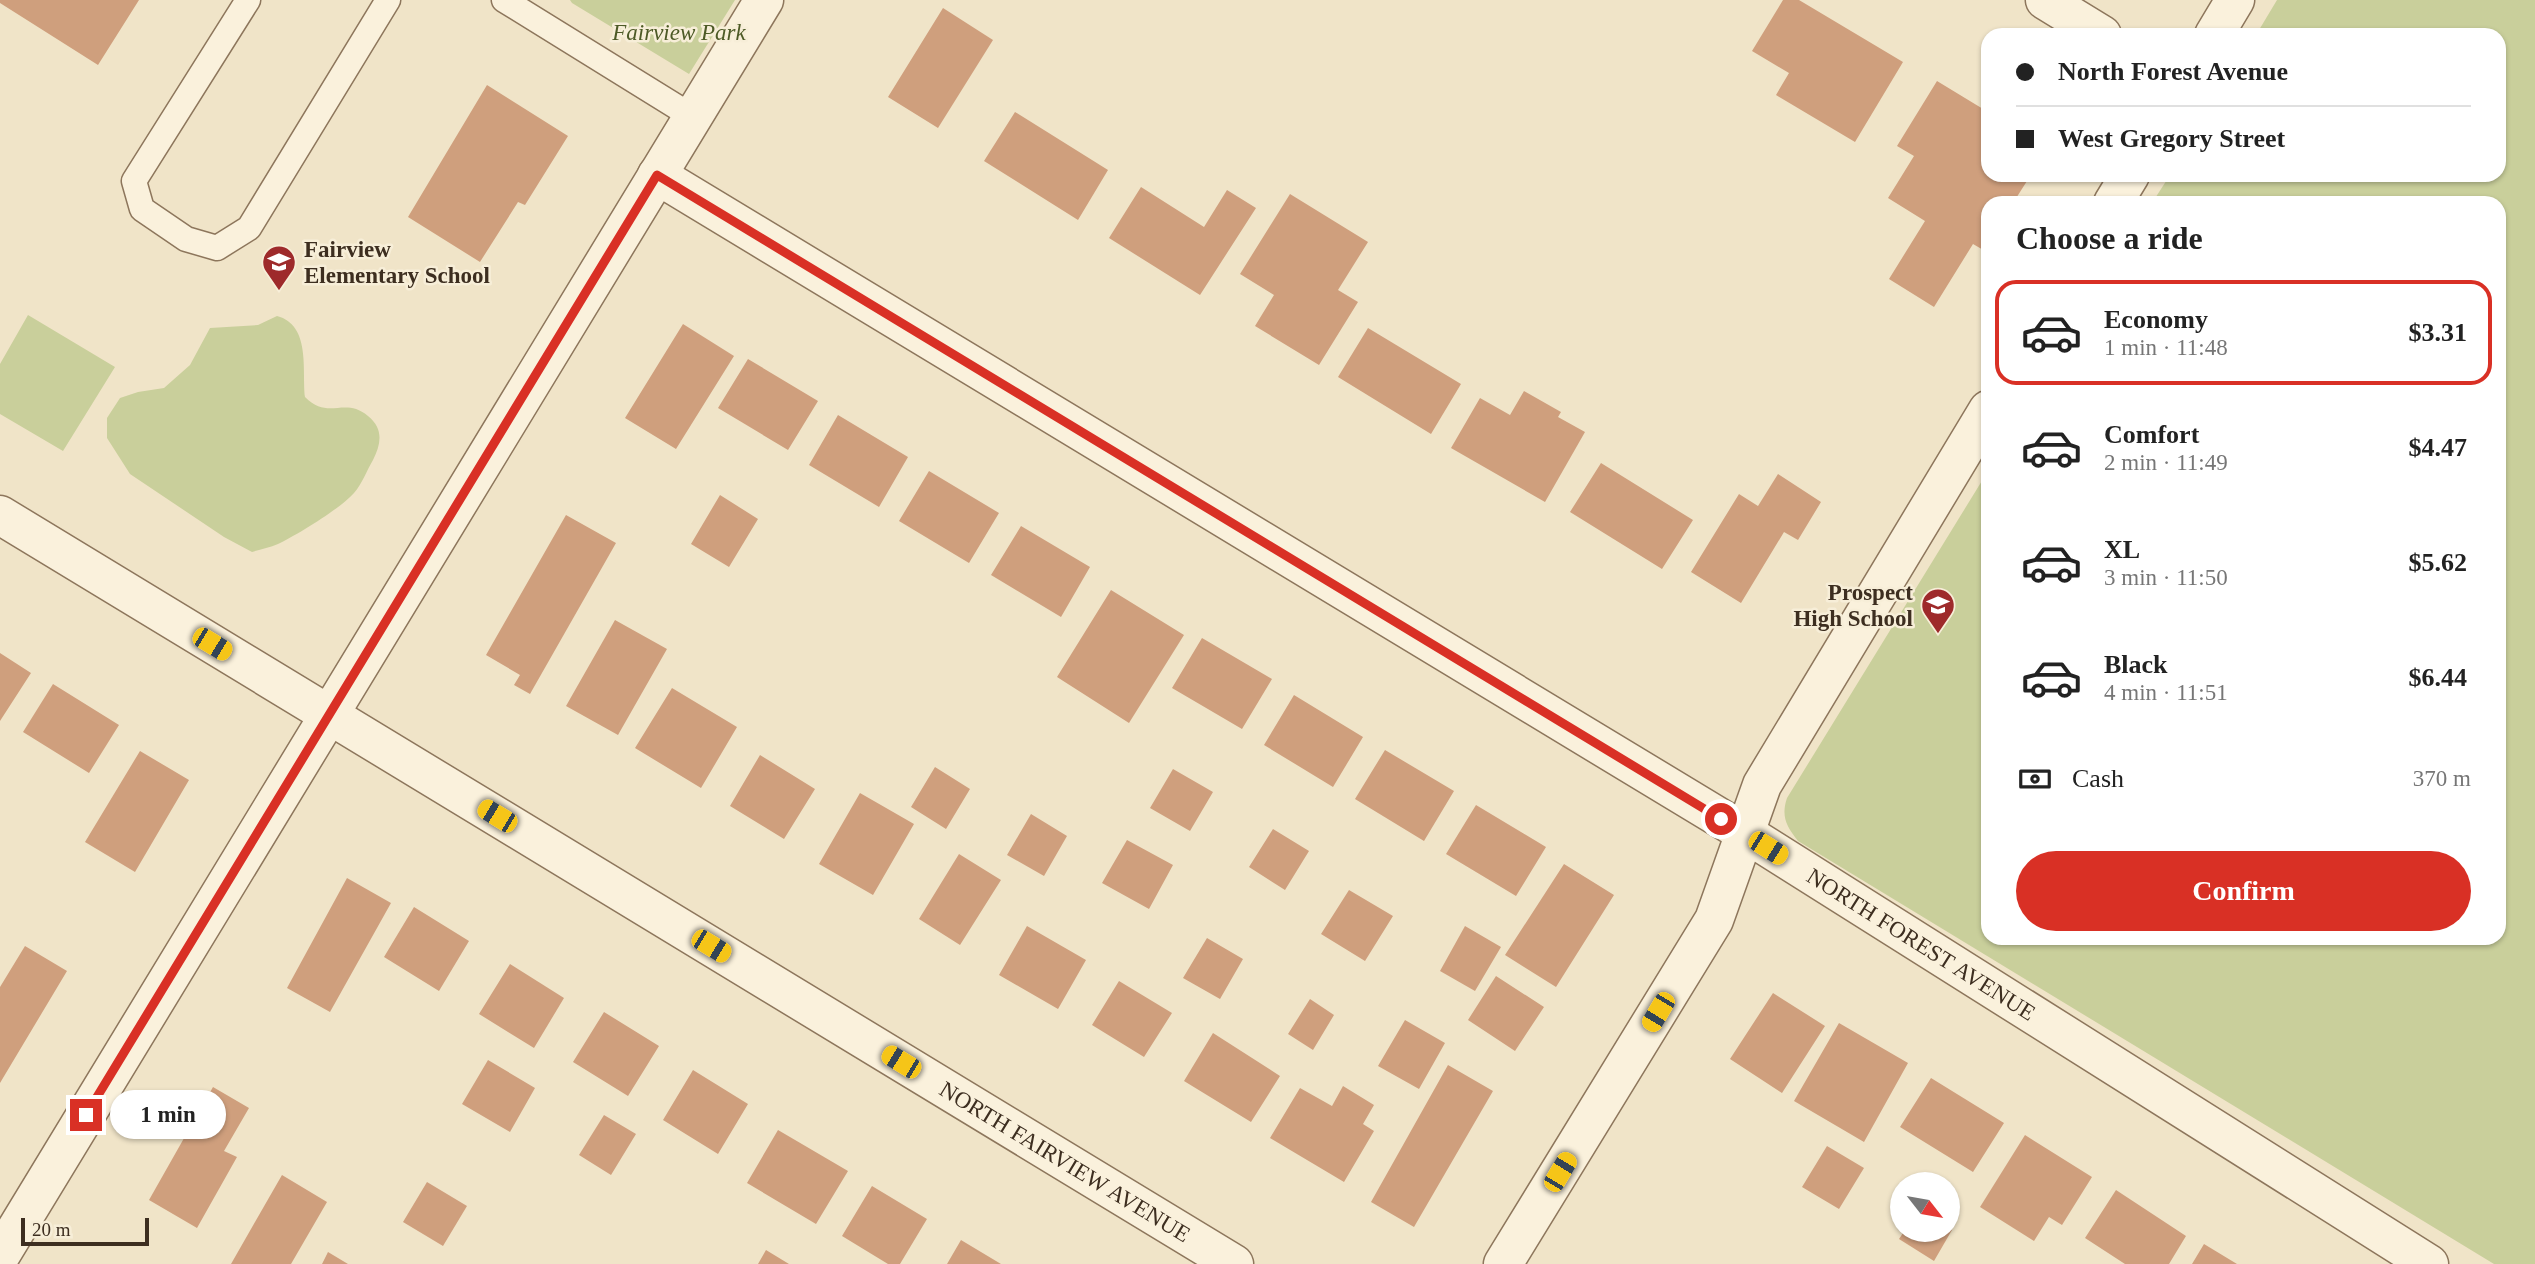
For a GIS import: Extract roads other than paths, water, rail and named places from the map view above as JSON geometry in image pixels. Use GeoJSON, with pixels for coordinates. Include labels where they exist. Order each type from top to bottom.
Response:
{"type":"FeatureCollection","features":[{"type":"Feature","properties":{"kind":"street"},"geometry":{"type":"LineString","coordinates":[[6,1264],[0,1258],[764,0]]}},
{"type":"Feature","properties":{"kind":"street"},"geometry":{"type":"LineString","coordinates":[[2045,0],[2091,28]]}},
{"type":"Feature","properties":{"kind":"street"},"geometry":{"type":"LineString","coordinates":[[2218,28],[2235,0]]}},
{"type":"Feature","properties":{"kind":"street","name":"NORTH FOREST AVENUE"},"geometry":{"type":"LineString","coordinates":[[657,175],[1745,833],[2429,1264]]}},
{"type":"Feature","properties":{"kind":"street"},"geometry":{"type":"LineString","coordinates":[[1503,1264],[1714,920],[1762,785],[1981,422]]}},
{"type":"Feature","properties":{"kind":"street","name":"NORTH FAIRVIEW AVENUE"},"geometry":{"type":"LineString","coordinates":[[0,515],[1234,1264]]}},
{"type":"Feature","properties":{"kind":"lane"},"geometry":{"type":"LineString","coordinates":[[248,0],[134,181],[142,209],[186,239],[217,248],[249,228],[388,0]]}},
{"type":"Feature","properties":{"kind":"lane"},"geometry":{"type":"LineString","coordinates":[[504,0],[692,117]]}},
{"type":"Feature","properties":{"kind":"place","name":"Fairview Elementary School"},"geometry":{"type":"Point","coordinates":[279,292]}},
{"type":"Feature","properties":{"kind":"place","name":"Prospect High School"},"geometry":{"type":"Point","coordinates":[1938,635]}},
{"type":"Feature","properties":{"kind":"park label","name":"Fairview Park"},"geometry":{"type":"Point","coordinates":[679,32]}}]}
